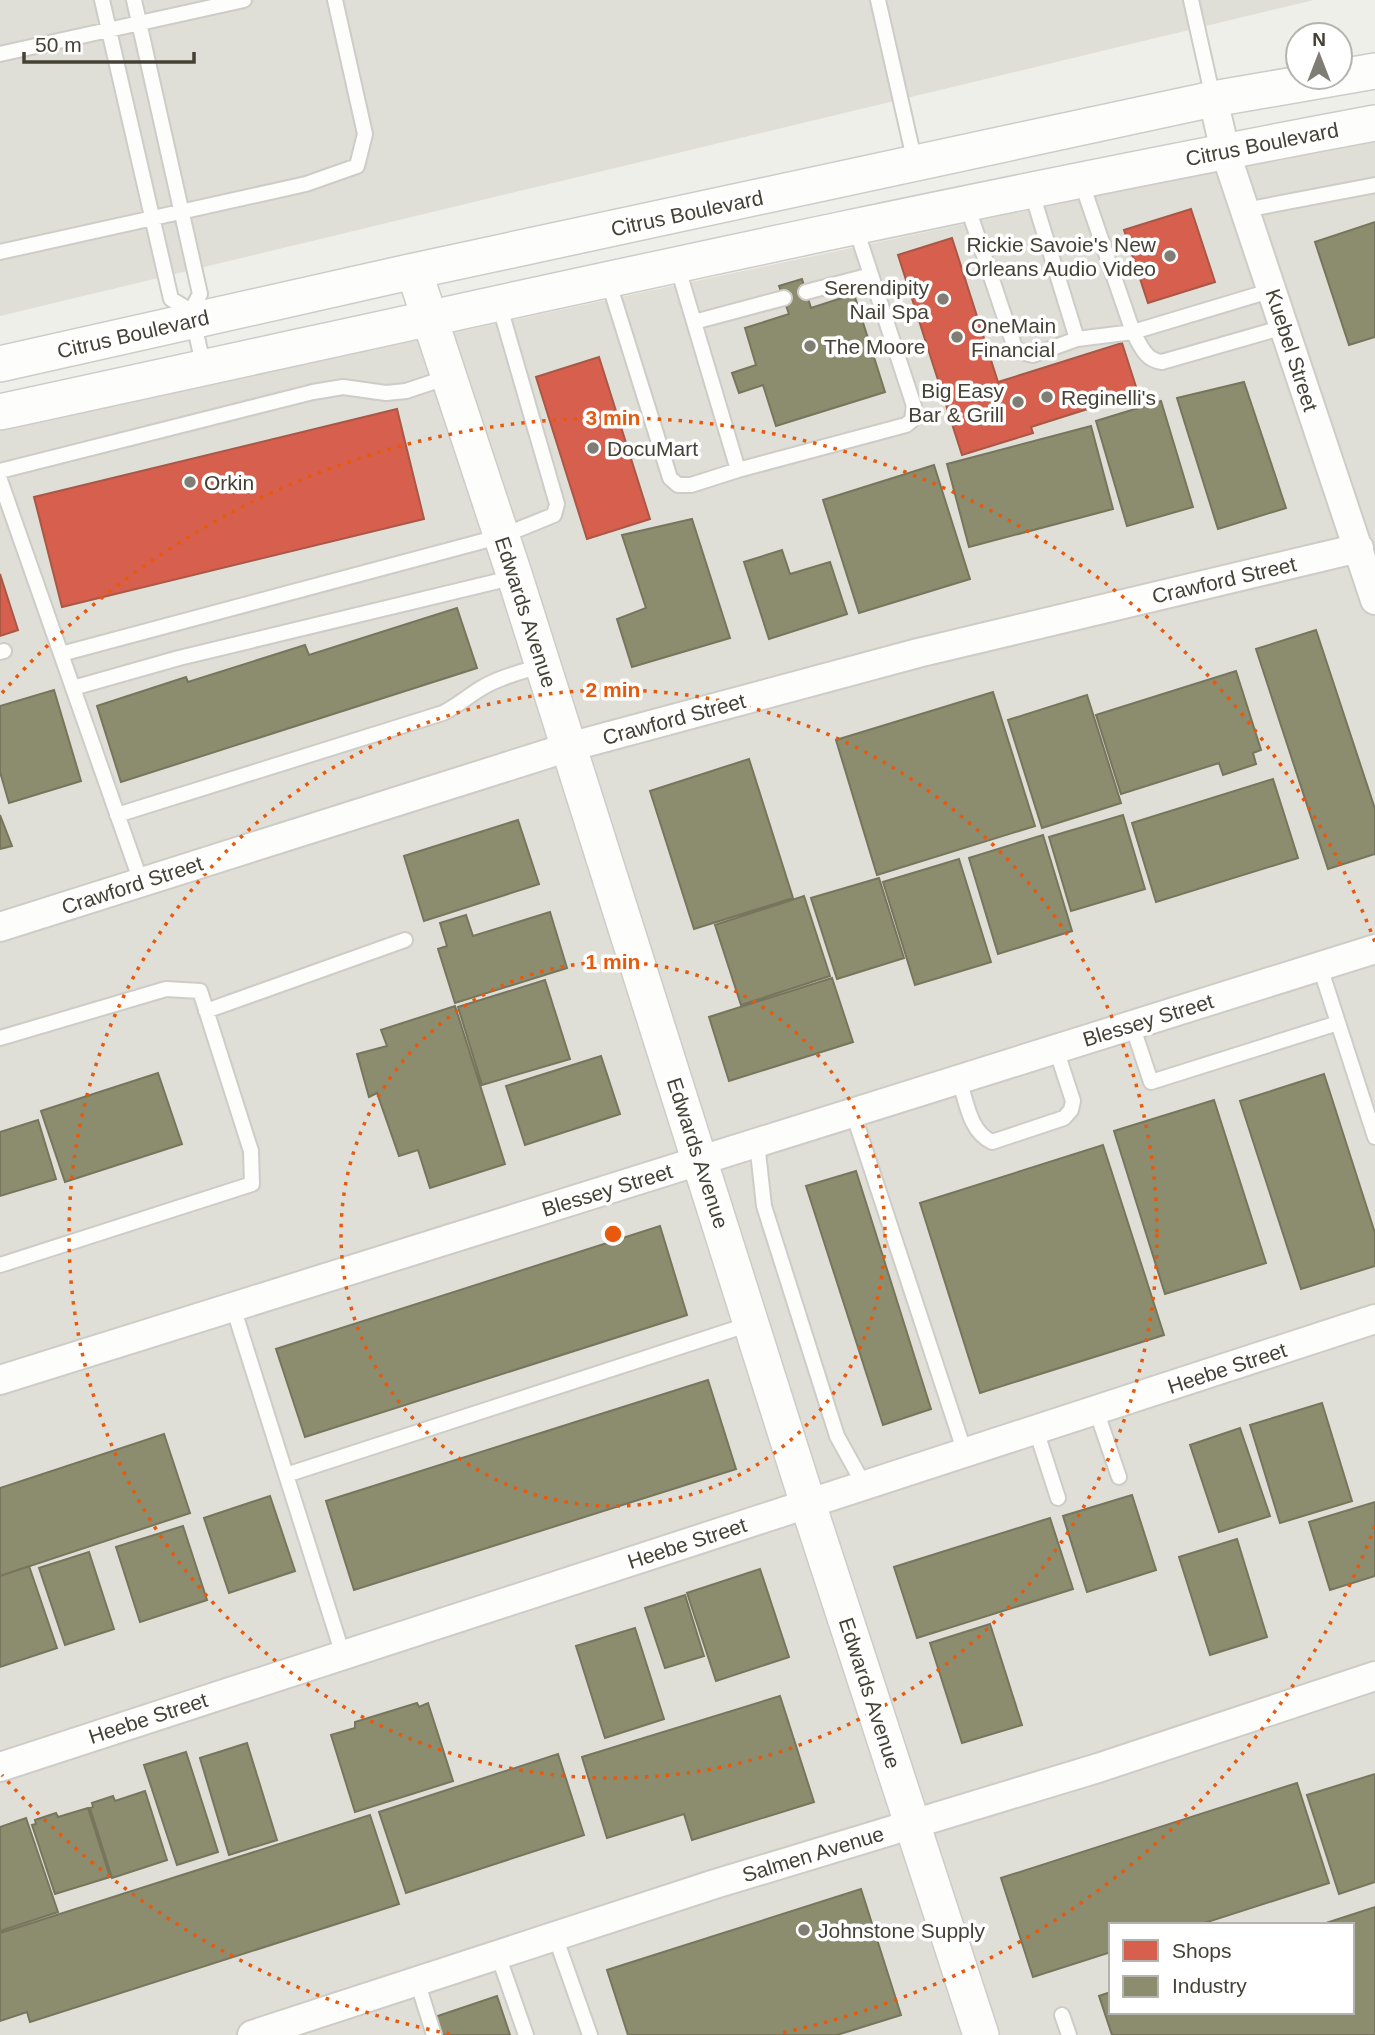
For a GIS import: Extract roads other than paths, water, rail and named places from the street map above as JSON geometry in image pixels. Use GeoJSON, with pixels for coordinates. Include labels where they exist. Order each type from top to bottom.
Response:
{"type":"FeatureCollection","features":[{"type":"Feature","properties":{"kind":"street","name":"Citrus Boulevard"},"geometry":{"type":"LineString","coordinates":[[0,363],[192,316],[414,271],[1213,99],[1375,71]]}},
{"type":"Feature","properties":{"kind":"street","name":"Kuebel Street"},"geometry":{"type":"LineString","coordinates":[[1213,99],[1225,151],[1375,600]]}},
{"type":"Feature","properties":{"kind":"street","name":"Citrus Boulevard"},"geometry":{"type":"LineString","coordinates":[[0,412],[855,226],[1375,123]]}},
{"type":"Feature","properties":{"kind":"street","name":"Edwards Avenue"},"geometry":{"type":"LineString","coordinates":[[414,271],[502,536],[808,1504],[981,2035]]}},
{"type":"Feature","properties":{"kind":"street","name":"Crawford Street"},"geometry":{"type":"LineString","coordinates":[[0,927],[569,747],[918,653],[1359,548]]}},
{"type":"Feature","properties":{"kind":"street","name":"Blessey Street"},"geometry":{"type":"LineString","coordinates":[[0,1380],[1375,949]]}},
{"type":"Feature","properties":{"kind":"street","name":"Heebe Street"},"geometry":{"type":"LineString","coordinates":[[0,1767],[1375,1319]]}},
{"type":"Feature","properties":{"kind":"street","name":"Salmen Avenue"},"geometry":{"type":"LineString","coordinates":[[253,2035],[715,1884],[1098,1768],[1375,1676]]}},
{"type":"Feature","properties":{"kind":"lane"},"geometry":{"type":"LineString","coordinates":[[102,0],[171,299],[192,316]]}},
{"type":"Feature","properties":{"kind":"lane"},"geometry":{"type":"LineString","coordinates":[[134,0],[200,294],[192,316],[204,368]]}},
{"type":"Feature","properties":{"kind":"lane"},"geometry":{"type":"LineString","coordinates":[[0,54],[244,0]]}},
{"type":"Feature","properties":{"kind":"lane"},"geometry":{"type":"LineString","coordinates":[[0,252],[306,184],[358,166],[365,134],[335,0]]}},
{"type":"Feature","properties":{"kind":"lane"},"geometry":{"type":"LineString","coordinates":[[878,0],[915,164]]}},
{"type":"Feature","properties":{"kind":"lane"},"geometry":{"type":"LineString","coordinates":[[1191,0],[1213,99]]}},
{"type":"Feature","properties":{"kind":"lane"},"geometry":{"type":"LineString","coordinates":[[1081,180],[1133,332],[1146,356],[1153,361],[1162,362],[1284,327]]}},
{"type":"Feature","properties":{"kind":"lane"},"geometry":{"type":"LineString","coordinates":[[1245,210],[1375,185]]}},
{"type":"Feature","properties":{"kind":"lane"},"geometry":{"type":"LineString","coordinates":[[1031,190],[1077,339]]}},
{"type":"Feature","properties":{"kind":"lane"},"geometry":{"type":"LineString","coordinates":[[967,203],[1017,351],[1033,355],[1077,339],[1133,332],[1273,290]]}},
{"type":"Feature","properties":{"kind":"lane"},"geometry":{"type":"LineString","coordinates":[[608,280],[670,478],[678,485],[691,485],[906,425],[912,420],[914,406],[855,226]]}},
{"type":"Feature","properties":{"kind":"lane"},"geometry":{"type":"LineString","coordinates":[[676,264],[738,470]]}},
{"type":"Feature","properties":{"kind":"lane"},"geometry":{"type":"LineString","coordinates":[[806,292],[871,275]]}},
{"type":"Feature","properties":{"kind":"lane"},"geometry":{"type":"LineString","coordinates":[[694,323],[784,298]]}},
{"type":"Feature","properties":{"kind":"lane"},"geometry":{"type":"LineString","coordinates":[[61,654],[502,536],[554,515],[557,504],[499,304]]}},
{"type":"Feature","properties":{"kind":"lane"},"geometry":{"type":"LineString","coordinates":[[0,471],[313,392],[343,387],[386,393],[406,391],[448,377]]}},
{"type":"Feature","properties":{"kind":"lane"},"geometry":{"type":"LineString","coordinates":[[0,480],[141,882]]}},
{"type":"Feature","properties":{"kind":"lane"},"geometry":{"type":"LineString","coordinates":[[73,688],[178,658],[515,577]]}},
{"type":"Feature","properties":{"kind":"lane"},"geometry":{"type":"LineString","coordinates":[[117,815],[443,713],[460,705],[479,689],[543,665]]}},
{"type":"Feature","properties":{"kind":"lane"},"geometry":{"type":"LineString","coordinates":[[206,1011],[405,940]]}},
{"type":"Feature","properties":{"kind":"lane"},"geometry":{"type":"LineString","coordinates":[[1320,967],[1375,1137]]}},
{"type":"Feature","properties":{"kind":"lane"},"geometry":{"type":"LineString","coordinates":[[0,1038],[166,989],[200,991],[251,1151],[252,1184],[0,1265]]}},
{"type":"Feature","properties":{"kind":"lane"},"geometry":{"type":"LineString","coordinates":[[1132,1025],[1151,1082],[1338,1023]]}},
{"type":"Feature","properties":{"kind":"lane"},"geometry":{"type":"LineString","coordinates":[[959,1080],[975,1129],[982,1137],[992,1142],[1064,1118],[1071,1110],[1073,1101],[1056,1049]]}},
{"type":"Feature","properties":{"kind":"lane"},"geometry":{"type":"LineString","coordinates":[[853,1113],[965,1453]]}},
{"type":"Feature","properties":{"kind":"lane"},"geometry":{"type":"LineString","coordinates":[[757,1143],[764,1206],[837,1436],[864,1485]]}},
{"type":"Feature","properties":{"kind":"lane"},"geometry":{"type":"LineString","coordinates":[[233,1307],[343,1655]]}},
{"type":"Feature","properties":{"kind":"lane"},"geometry":{"type":"LineString","coordinates":[[286,1475],[752,1324]]}},
{"type":"Feature","properties":{"kind":"lane"},"geometry":{"type":"LineString","coordinates":[[1096,1410],[1119,1477]]}},
{"type":"Feature","properties":{"kind":"lane"},"geometry":{"type":"LineString","coordinates":[[1036,1430],[1058,1498]]}},
{"type":"Feature","properties":{"kind":"lane"},"geometry":{"type":"LineString","coordinates":[[555,1936],[590,2035]]}},
{"type":"Feature","properties":{"kind":"lane"},"geometry":{"type":"LineString","coordinates":[[498,1955],[526,2035]]}},
{"type":"Feature","properties":{"kind":"lane"},"geometry":{"type":"LineString","coordinates":[[417,1981],[434,2035]]}},
{"type":"Feature","properties":{"kind":"lane"},"geometry":{"type":"LineString","coordinates":[[1062,2015],[1069,2035]]}},
{"type":"Feature","properties":{"kind":"place","name":"Rickie Savoie's New Orleans Audio Video"},"geometry":{"type":"Point","coordinates":[1170,256]}},
{"type":"Feature","properties":{"kind":"place","name":"Serendipity Nail Spa"},"geometry":{"type":"Point","coordinates":[943,299]}},
{"type":"Feature","properties":{"kind":"place","name":"OneMain Financial"},"geometry":{"type":"Point","coordinates":[957,337]}},
{"type":"Feature","properties":{"kind":"place","name":"The Moore"},"geometry":{"type":"Point","coordinates":[810,346]}},
{"type":"Feature","properties":{"kind":"place","name":"Reginelli's"},"geometry":{"type":"Point","coordinates":[1047,397]}},
{"type":"Feature","properties":{"kind":"place","name":"Big Easy Bar & Grill"},"geometry":{"type":"Point","coordinates":[1018,402]}},
{"type":"Feature","properties":{"kind":"place","name":"DocuMart"},"geometry":{"type":"Point","coordinates":[593,448]}},
{"type":"Feature","properties":{"kind":"place","name":"Orkin"},"geometry":{"type":"Point","coordinates":[190,482]}},
{"type":"Feature","properties":{"kind":"place","name":"Johnstone Supply"},"geometry":{"type":"Point","coordinates":[804,1930]}}]}
